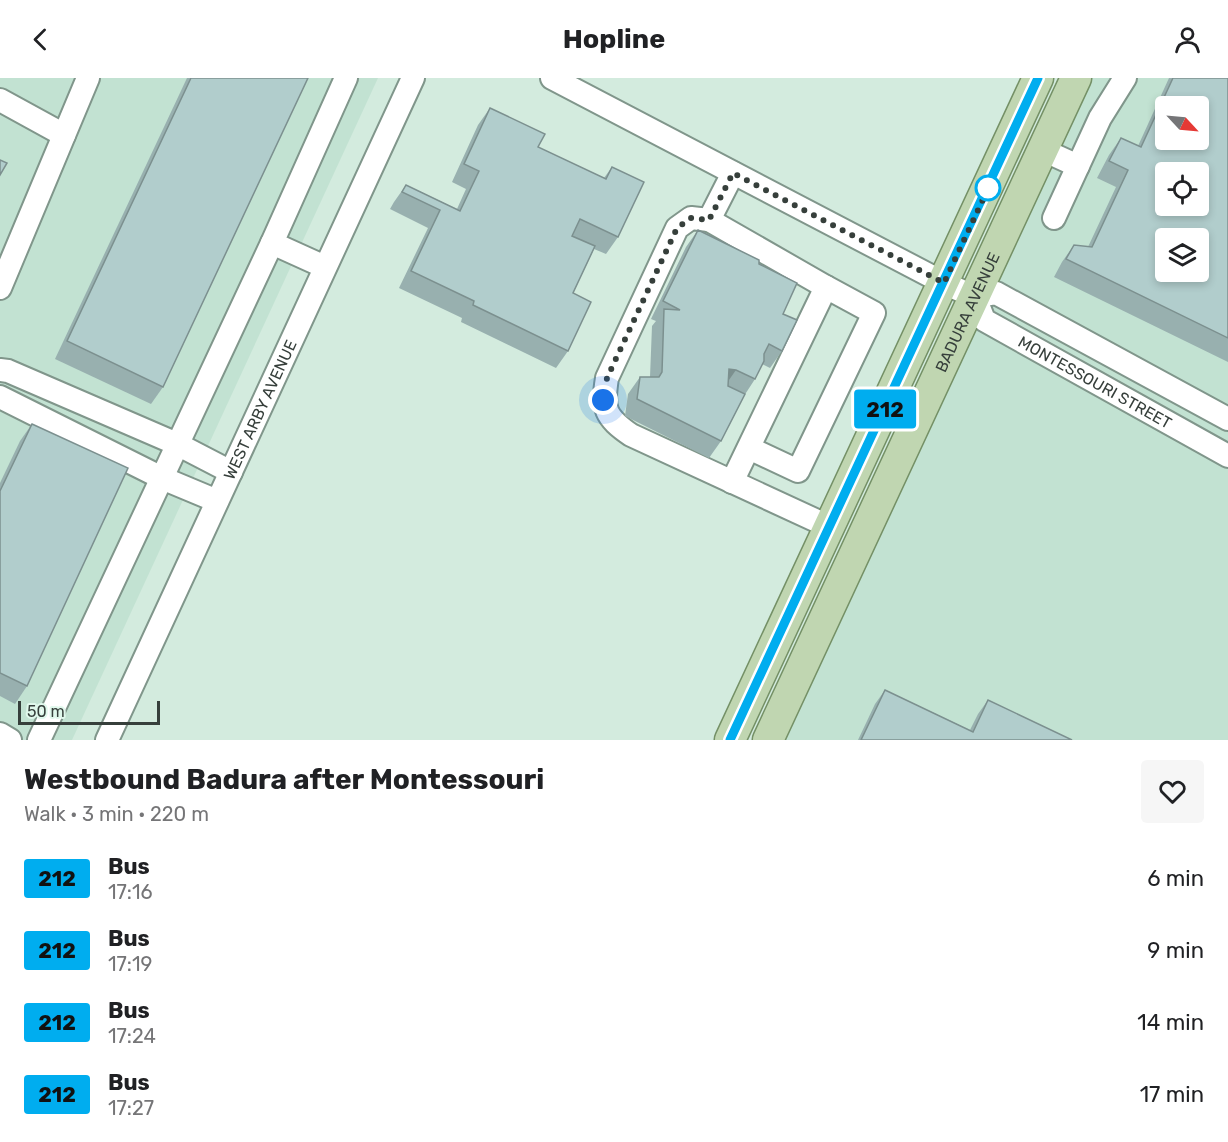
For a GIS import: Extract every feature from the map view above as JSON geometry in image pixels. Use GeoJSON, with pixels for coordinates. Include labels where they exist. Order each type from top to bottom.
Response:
{"type":"FeatureCollection","features":[{"type":"Feature","properties":{"kind":"main road","name":"BADURA AVENUE"},"geometry":{"type":"LineString","coordinates":[[730,740],[1038,78]]}},
{"type":"Feature","properties":{"kind":"main road","name":"BADURA AVENUE"},"geometry":{"type":"LineString","coordinates":[[768,740],[1076,78]]}},
{"type":"Feature","properties":{"kind":"street"},"geometry":{"type":"LineString","coordinates":[[0,288],[88,78]]}},
{"type":"Feature","properties":{"kind":"street"},"geometry":{"type":"LineString","coordinates":[[39,740],[272,243],[346,78]]}},
{"type":"Feature","properties":{"kind":"street","name":"WEST ARBY AVENUE"},"geometry":{"type":"LineString","coordinates":[[107,740],[413,78]]}},
{"type":"Feature","properties":{"kind":"street","name":"MONTESSOURI STREET"},"geometry":{"type":"LineString","coordinates":[[552,78],[944,283],[975,297],[996,293],[1228,419]]}},
{"type":"Feature","properties":{"kind":"street"},"geometry":{"type":"LineString","coordinates":[[1053,218],[1100,118],[1125,78]]}},
{"type":"Feature","properties":{"kind":"street"},"geometry":{"type":"LineString","coordinates":[[0,100],[64,135]]}},
{"type":"Feature","properties":{"kind":"street"},"geometry":{"type":"LineString","coordinates":[[1043,150],[1078,166]]}},
{"type":"Feature","properties":{"kind":"street"},"geometry":{"type":"LineString","coordinates":[[709,220],[733,173]]}},
{"type":"Feature","properties":{"kind":"street"},"geometry":{"type":"LineString","coordinates":[[749,448],[798,471],[874,313],[709,220],[691,218],[677,228],[607,378],[603,400],[612,422],[631,435],[830,527]]}},
{"type":"Feature","properties":{"kind":"street"},"geometry":{"type":"LineString","coordinates":[[272,243],[325,267]]}},
{"type":"Feature","properties":{"kind":"street"},"geometry":{"type":"LineString","coordinates":[[732,482],[826,287]]}},
{"type":"Feature","properties":{"kind":"street","name":"MONTESSOURI STREET"},"geometry":{"type":"LineString","coordinates":[[975,297],[984,320],[1228,456]]}},
{"type":"Feature","properties":{"kind":"street"},"geometry":{"type":"LineString","coordinates":[[0,370],[8,371],[177,444],[231,472]]}},
{"type":"Feature","properties":{"kind":"street"},"geometry":{"type":"LineString","coordinates":[[0,397],[162,478],[217,501]]}},
{"type":"Feature","properties":{"kind":"street"},"geometry":{"type":"LineString","coordinates":[[0,734],[10,740]]}},
{"type":"Feature","properties":{"kind":"shaded area"},"geometry":{"type":"Polygon","coordinates":[[[0,78],[378,78],[72,740],[0,740],[0,78]]]}},
{"type":"Feature","properties":{"kind":"shaded area"},"geometry":{"type":"Polygon","coordinates":[[[1090,78],[1228,78],[1228,740],[782,740],[1090,78]]]}},
{"type":"Feature","properties":{"kind":"building"},"geometry":{"type":"Polygon","coordinates":[[[191,78],[308,78],[163,387],[67,341],[191,78]]]}},
{"type":"Feature","properties":{"kind":"building"},"geometry":{"type":"Polygon","coordinates":[[[1173,78],[1228,78],[1228,338],[1066,259],[1074,245],[1092,247],[1128,170],[1109,161],[1121,138],[1141,147],[1155,117],[1155,150],[1209,150],[1209,96],[1165,96],[1173,78]]]}},
{"type":"Feature","properties":{"kind":"building"},"geometry":{"type":"Polygon","coordinates":[[[490,108],[545,134],[538,147],[606,179],[612,167],[644,182],[618,237],[580,219],[572,236],[595,246],[573,293],[591,302],[568,351],[473,305],[474,301],[411,271],[440,210],[402,192],[406,185],[460,211],[479,171],[464,164],[490,108]]]}},
{"type":"Feature","properties":{"kind":"building"},"geometry":{"type":"Polygon","coordinates":[[[0,160],[7,163],[0,175],[0,160]]]}},
{"type":"Feature","properties":{"kind":"building"},"geometry":{"type":"Polygon","coordinates":[[[698,230],[759,260],[759,264],[797,283],[783,314],[797,320],[782,351],[769,344],[755,379],[729,369],[728,386],[745,394],[721,441],[637,399],[640,377],[659,377],[662,372],[664,309],[680,310],[663,301],[698,230]]]}},
{"type":"Feature","properties":{"kind":"building"},"geometry":{"type":"Polygon","coordinates":[[[32,424],[128,468],[27,686],[0,673],[0,491],[32,424]]]}},
{"type":"Feature","properties":{"kind":"building"},"geometry":{"type":"Polygon","coordinates":[[[885,690],[973,732],[988,700],[1072,740],[861,740],[885,690]]]}},
{"type":"Feature","properties":{"kind":"bus line","name":"212"},"geometry":{"type":"LineString","coordinates":[[730,740],[1038,78]]}},
{"type":"Feature","properties":{"kind":"route"},"geometry":{"type":"LineString","coordinates":[[603,400],[607,378],[677,228],[691,218],[709,220],[733,173],[944,283],[992,180],[988,188]]}}]}
